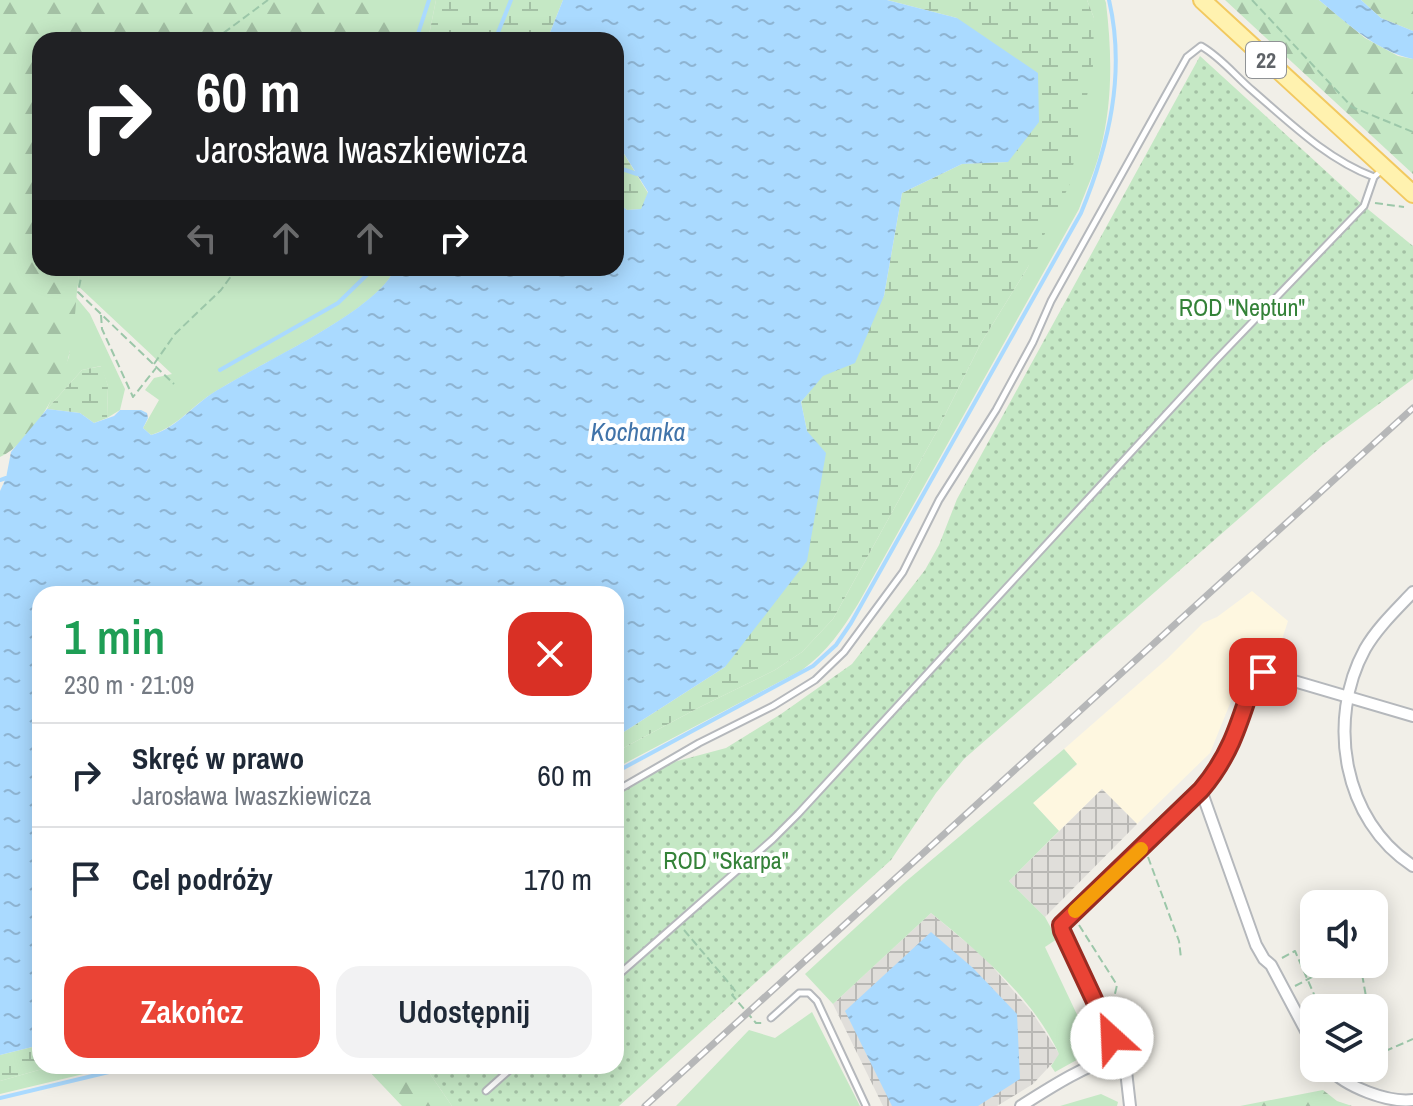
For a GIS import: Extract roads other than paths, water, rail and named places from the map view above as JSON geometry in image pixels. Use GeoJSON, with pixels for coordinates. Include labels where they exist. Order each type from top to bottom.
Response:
{"type":"FeatureCollection","features":[{"type":"Feature","properties":{"kind":"main road","name":"22"},"geometry":{"type":"LineString","coordinates":[[1202,0],[1379,173],[1412,201]]}},
{"type":"Feature","properties":{"kind":"street"},"geometry":{"type":"LineString","coordinates":[[1413,592],[1372,639],[1360,660],[1347,696],[1345,748],[1355,793],[1374,829],[1413,866]]}},
{"type":"Feature","properties":{"kind":"street"},"geometry":{"type":"LineString","coordinates":[[1130,1106],[1126,1071],[1120,1055],[1061,925],[1219,769],[1232,742],[1254,678],[1263,672],[1413,716]]}},
{"type":"Feature","properties":{"kind":"street"},"geometry":{"type":"LineString","coordinates":[[1201,790],[1256,945],[1271,965],[1300,1021]]}},
{"type":"Feature","properties":{"kind":"street"},"geometry":{"type":"LineString","coordinates":[[1021,1106],[1048,1089],[1120,1055]]}},
{"type":"Feature","properties":{"kind":"street"},"geometry":{"type":"LineString","coordinates":[[1346,1082],[1402,1101],[1413,1100]]}},
{"type":"Feature","properties":{"kind":"lane"},"geometry":{"type":"LineString","coordinates":[[624,786],[699,743],[773,706],[815,680],[844,652],[903,572],[939,500],[996,410],[1051,301],[1187,57],[1201,46],[1347,167],[1379,173],[1364,206],[1216,360],[798,814],[624,970]]}},
{"type":"Feature","properties":{"kind":"lane"},"geometry":{"type":"LineString","coordinates":[[771,1018],[799,993],[809,993],[817,1001],[866,1106]]}},
{"type":"Feature","properties":{"kind":"lane"},"geometry":{"type":"LineString","coordinates":[[486,1091],[505,1074]]}},
{"type":"Feature","properties":{"kind":"water","name":"Kochanka"},"geometry":{"type":"Polygon","coordinates":[[[563,0],[887,0],[957,18],[1038,73],[1039,122],[1008,162],[962,164],[902,193],[884,296],[855,363],[823,376],[801,402],[807,431],[826,453],[807,561],[725,667],[624,732],[624,586],[32,586],[32,1047],[0,1055],[0,491],[11,452],[47,409],[80,413],[94,423],[114,416],[120,410],[141,410],[147,413],[148,418],[143,428],[151,435],[159,432],[207,397],[339,321],[364,303],[390,276],[624,276],[624,208],[641,209],[648,192],[624,154],[624,32],[550,32],[563,0]]]}},
{"type":"Feature","properties":{"kind":"water"},"geometry":{"type":"Polygon","coordinates":[[[1319,0],[1361,0],[1381,18],[1413,31],[1413,59],[1375,43],[1319,0]]]}},
{"type":"Feature","properties":{"kind":"water"},"geometry":{"type":"Polygon","coordinates":[[[931,932],[973,968],[1017,1014],[1020,1079],[978,1106],[892,1106],[845,1011],[931,932]]]}},
{"type":"Feature","properties":{"kind":"waterway"},"geometry":{"type":"LineString","coordinates":[[419,32],[429,0]]}},
{"type":"Feature","properties":{"kind":"waterway"},"geometry":{"type":"LineString","coordinates":[[498,32],[511,0]]}},
{"type":"Feature","properties":{"kind":"waterway","name":"Kochanka"},"geometry":{"type":"LineString","coordinates":[[624,768],[813,666],[836,645],[851,623],[1081,213],[1100,161],[1112,108],[1116,55],[1109,0]]}},
{"type":"Feature","properties":{"kind":"waterway"},"geometry":{"type":"LineString","coordinates":[[624,170],[637,174]]}},
{"type":"Feature","properties":{"kind":"waterway"},"geometry":{"type":"LineString","coordinates":[[220,370],[338,303],[366,276]]}},
{"type":"Feature","properties":{"kind":"waterway"},"geometry":{"type":"LineString","coordinates":[[0,480],[6,478]]}},
{"type":"Feature","properties":{"kind":"waterway","name":"Kochanka"},"geometry":{"type":"LineString","coordinates":[[0,1098],[100,1074]]}},
{"type":"Feature","properties":{"kind":"railway"},"geometry":{"type":"LineString","coordinates":[[645,1106],[1413,408]]}},
{"type":"Feature","properties":{"kind":"park label","name":"ROD \"Neptun\""},"geometry":{"type":"Point","coordinates":[1242,308]}},
{"type":"Feature","properties":{"kind":"park label","name":"ROD \"Skarpa\""},"geometry":{"type":"Point","coordinates":[726,861]}}]}
